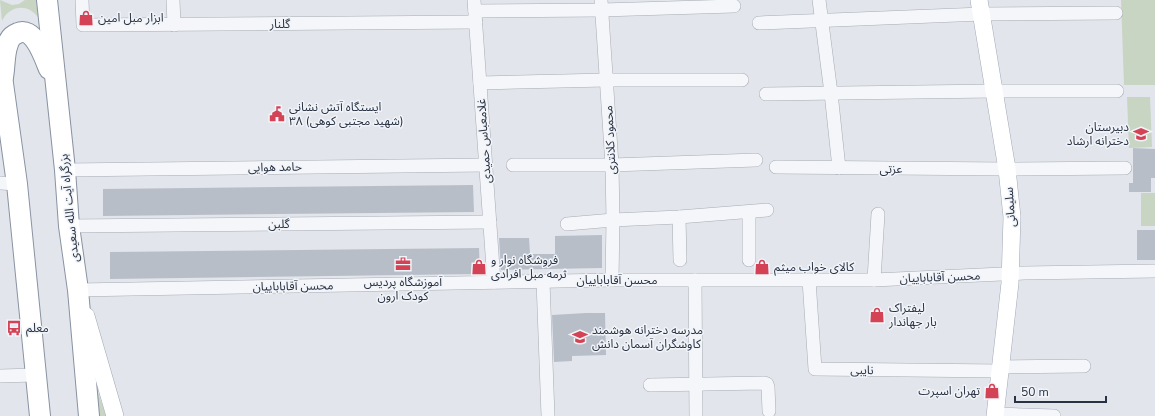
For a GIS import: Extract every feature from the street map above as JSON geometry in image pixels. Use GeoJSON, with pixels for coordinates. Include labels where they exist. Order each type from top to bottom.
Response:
{"type":"FeatureCollection","features":[{"type":"Feature","properties":{"kind":"highway","name":"بزرگراه آیت الله سعیدی"},"geometry":{"type":"LineString","coordinates":[[47,0],[65,170],[69,226],[78,290],[91,414]]}},
{"type":"Feature","properties":{"kind":"highway"},"geometry":{"type":"LineString","coordinates":[[3,83],[8,44],[12,36],[19,32],[24,32],[31,35],[38,44],[56,85]]}},
{"type":"Feature","properties":{"kind":"highway"},"geometry":{"type":"LineString","coordinates":[[0,62],[3,83],[9,184],[40,416]]}},
{"type":"Feature","properties":{"kind":"main road","name":"سلیمانی"},"geometry":{"type":"LineString","coordinates":[[981,7],[1007,169],[1012,217],[1010,274],[996,415]]}},
{"type":"Feature","properties":{"kind":"main road"},"geometry":{"type":"LineString","coordinates":[[78,290],[115,416]]}},
{"type":"Feature","properties":{"kind":"street","name":"گلنار"},"geometry":{"type":"LineString","coordinates":[[82,0],[83,25],[174,25],[601,5],[734,6]]}},
{"type":"Feature","properties":{"kind":"street"},"geometry":{"type":"LineString","coordinates":[[173,0],[174,25]]}},
{"type":"Feature","properties":{"kind":"street"},"geometry":{"type":"LineString","coordinates":[[819,0],[839,168]]}},
{"type":"Feature","properties":{"kind":"street","name":"محمود کلانتری"},"geometry":{"type":"LineString","coordinates":[[601,5],[612,165],[612,280]]}},
{"type":"Feature","properties":{"kind":"street"},"geometry":{"type":"LineString","coordinates":[[758,23],[822,21],[981,7],[1116,12]]}},
{"type":"Feature","properties":{"kind":"street","name":"غلامعباس حمیدی"},"geometry":{"type":"LineString","coordinates":[[475,11],[494,282]]}},
{"type":"Feature","properties":{"kind":"street"},"geometry":{"type":"LineString","coordinates":[[480,83],[606,80],[742,80]]}},
{"type":"Feature","properties":{"kind":"street"},"geometry":{"type":"LineString","coordinates":[[766,94],[994,91],[1117,92]]}},
{"type":"Feature","properties":{"kind":"street"},"geometry":{"type":"LineString","coordinates":[[512,165],[612,165],[756,160]]}},
{"type":"Feature","properties":{"kind":"street","name":"حامد هوایی"},"geometry":{"type":"LineString","coordinates":[[65,170],[486,165]]}},
{"type":"Feature","properties":{"kind":"street","name":"عزتی"},"geometry":{"type":"LineString","coordinates":[[776,168],[1125,168]]}},
{"type":"Feature","properties":{"kind":"street"},"geometry":{"type":"LineString","coordinates":[[567,224],[767,210]]}},
{"type":"Feature","properties":{"kind":"street"},"geometry":{"type":"LineString","coordinates":[[749,212],[749,260]]}},
{"type":"Feature","properties":{"kind":"street"},"geometry":{"type":"LineString","coordinates":[[874,280],[878,214]]}},
{"type":"Feature","properties":{"kind":"street"},"geometry":{"type":"LineString","coordinates":[[679,217],[680,260]]}},
{"type":"Feature","properties":{"kind":"street","name":"گلبن"},"geometry":{"type":"LineString","coordinates":[[69,226],[490,222]]}},
{"type":"Feature","properties":{"kind":"street","name":"محسن آقاباباییان"},"geometry":{"type":"LineString","coordinates":[[78,290],[612,280],[874,280],[1010,274],[1155,271]]}},
{"type":"Feature","properties":{"kind":"street"},"geometry":{"type":"LineString","coordinates":[[695,280],[696,416]]}},
{"type":"Feature","properties":{"kind":"street","name":"نایبی"},"geometry":{"type":"LineString","coordinates":[[809,280],[814,369],[1000,369]]}},
{"type":"Feature","properties":{"kind":"street"},"geometry":{"type":"LineString","coordinates":[[543,281],[548,416]]}},
{"type":"Feature","properties":{"kind":"street"},"geometry":{"type":"LineString","coordinates":[[1000,369],[1084,366]]}},
{"type":"Feature","properties":{"kind":"street"},"geometry":{"type":"LineString","coordinates":[[0,376],[35,375]]}},
{"type":"Feature","properties":{"kind":"street"},"geometry":{"type":"LineString","coordinates":[[650,385],[767,384],[769,412]]}},
{"type":"Feature","properties":{"kind":"street"},"geometry":{"type":"LineString","coordinates":[[996,415],[1054,416]]}},
{"type":"Feature","properties":{"kind":"green space"},"geometry":{"type":"Polygon","coordinates":[[[0,0],[12,5],[19,4],[25,0],[36,0],[38,17],[29,9],[19,8],[9,12],[2,21],[0,0]]]}},
{"type":"Feature","properties":{"kind":"green space"},"geometry":{"type":"Polygon","coordinates":[[[1121,0],[1155,0],[1155,85],[1124,85],[1121,0]]]}},
{"type":"Feature","properties":{"kind":"green space"},"geometry":{"type":"Polygon","coordinates":[[[1127,97],[1150,97],[1152,147],[1129,148],[1127,97]]]}},
{"type":"Feature","properties":{"kind":"green space"},"geometry":{"type":"Polygon","coordinates":[[[1141,193],[1155,193],[1155,226],[1141,226],[1141,193]]]}},
{"type":"Feature","properties":{"kind":"green space"},"geometry":{"type":"Polygon","coordinates":[[[94,381],[106,416],[99,416],[94,381]]]}},
{"type":"Feature","properties":{"kind":"building"},"geometry":{"type":"Polygon","coordinates":[[[1133,148],[1155,149],[1155,178],[1151,178],[1151,192],[1129,192],[1129,183],[1133,183],[1133,148]]]}},
{"type":"Feature","properties":{"kind":"building"},"geometry":{"type":"Polygon","coordinates":[[[473,185],[474,212],[103,216],[103,189],[473,185]]]}},
{"type":"Feature","properties":{"kind":"building"},"geometry":{"type":"Polygon","coordinates":[[[1137,230],[1155,230],[1155,260],[1137,260],[1137,230]]]}},
{"type":"Feature","properties":{"kind":"building"},"geometry":{"type":"Polygon","coordinates":[[[602,235],[602,268],[501,270],[499,238],[529,238],[530,254],[555,254],[555,236],[602,235]]]}},
{"type":"Feature","properties":{"kind":"building"},"geometry":{"type":"Polygon","coordinates":[[[479,248],[480,274],[110,279],[110,252],[479,248]]]}},
{"type":"Feature","properties":{"kind":"building"},"geometry":{"type":"Polygon","coordinates":[[[605,313],[606,355],[572,356],[572,361],[554,362],[552,315],[605,313]]]}},
{"type":"Feature","properties":{"kind":"place","name":"ابزار مبل امین"},"geometry":{"type":"Point","coordinates":[86,18]}},
{"type":"Feature","properties":{"kind":"place","name":"ایستگاه آتش نشانی ۳۸ (شهید مجتبی کوهی)"},"geometry":{"type":"Point","coordinates":[277,114]}},
{"type":"Feature","properties":{"kind":"place","name":"دبیرستان دخترانه ارشاد"},"geometry":{"type":"Point","coordinates":[1141,134]}},
{"type":"Feature","properties":{"kind":"place","name":"آموزشگاه پردیس کودک ارون"},"geometry":{"type":"Point","coordinates":[403,264]}},
{"type":"Feature","properties":{"kind":"place","name":"فروشگاه نوار و ثرمه مبل افرادی"},"geometry":{"type":"Point","coordinates":[479,267]}},
{"type":"Feature","properties":{"kind":"place","name":"کالای خواب میثم"},"geometry":{"type":"Point","coordinates":[762,267]}},
{"type":"Feature","properties":{"kind":"place","name":"لیفتراک بار جهاندار"},"geometry":{"type":"Point","coordinates":[877,315]}},
{"type":"Feature","properties":{"kind":"place","name":"معلم"},"geometry":{"type":"Point","coordinates":[14,328]}},
{"type":"Feature","properties":{"kind":"place","name":"مدرسه دخترانه هوشمند کاوشگران آسمان دانش"},"geometry":{"type":"Point","coordinates":[580,337]}},
{"type":"Feature","properties":{"kind":"place","name":"تهران اسپرت"},"geometry":{"type":"Point","coordinates":[992,391]}}]}
